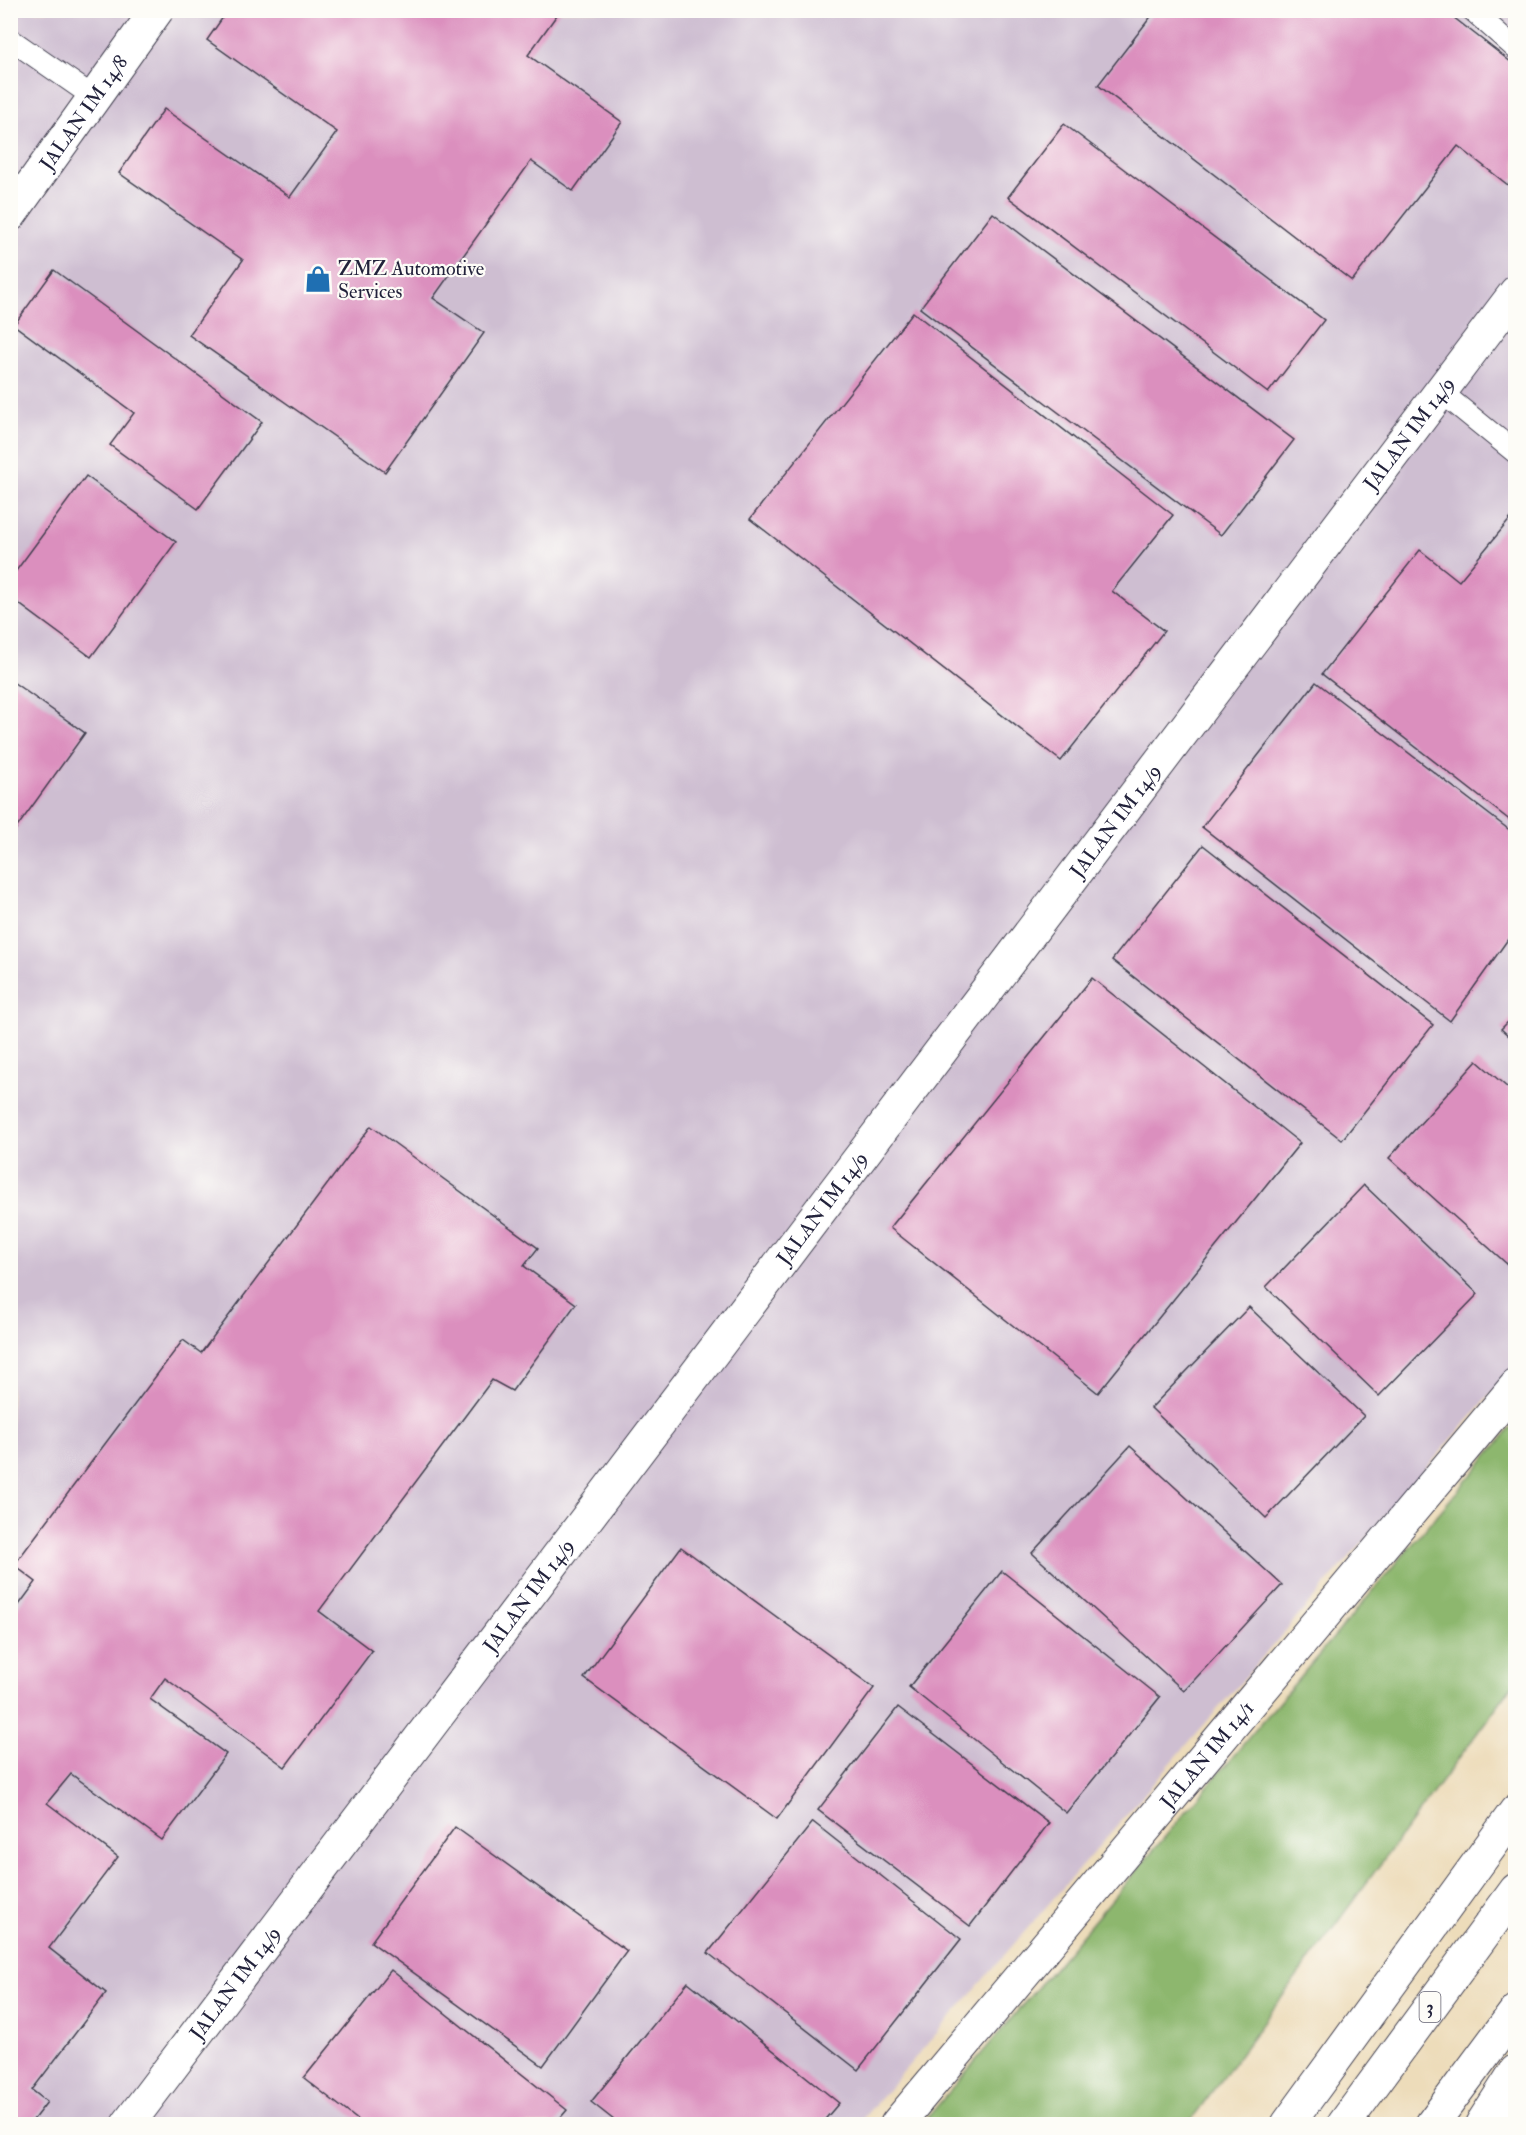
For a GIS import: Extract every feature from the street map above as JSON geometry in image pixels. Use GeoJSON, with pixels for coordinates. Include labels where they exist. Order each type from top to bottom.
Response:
{"type":"FeatureCollection","features":[{"type":"Feature","properties":{"kind":"main road","name":"JALAN IM 14/8"},"geometry":{"type":"LineString","coordinates":[[10,215],[157,10]]}},
{"type":"Feature","properties":{"kind":"main road","name":"JALAN IM 14/9"},"geometry":{"type":"LineString","coordinates":[[128,2124],[1515,292]]}},
{"type":"Feature","properties":{"kind":"main road","name":"JALAN IM 14/1"},"geometry":{"type":"LineString","coordinates":[[897,2124],[1515,1386]]}},
{"type":"Feature","properties":{"kind":"main road"},"geometry":{"type":"LineString","coordinates":[[1288,2124],[1515,1810]]}},
{"type":"Feature","properties":{"kind":"main road","name":"3"},"geometry":{"type":"LineString","coordinates":[[1344,2124],[1515,1890]]}},
{"type":"Feature","properties":{"kind":"main road"},"geometry":{"type":"LineString","coordinates":[[1432,2124],[1515,2011]]}},
{"type":"Feature","properties":{"kind":"main road"},"geometry":{"type":"LineString","coordinates":[[1482,2124],[1515,2071]]}},
{"type":"Feature","properties":{"kind":"main road"},"geometry":{"type":"LineString","coordinates":[[1503,2124],[1515,2111]]}},
{"type":"Feature","properties":{"kind":"lane"},"geometry":{"type":"LineString","coordinates":[[1472,10],[1515,49]]}},
{"type":"Feature","properties":{"kind":"lane"},"geometry":{"type":"LineString","coordinates":[[10,39],[94,98]]}},
{"type":"Feature","properties":{"kind":"lane"},"geometry":{"type":"LineString","coordinates":[[1441,392],[1515,453]]}},
{"type":"Feature","properties":{"kind":"shaded area"},"geometry":{"type":"Polygon","coordinates":[[[11,11],[1515,11],[1515,1366],[858,2124],[11,2124],[11,11]]]}},
{"type":"Feature","properties":{"kind":"green space"},"geometry":{"type":"Polygon","coordinates":[[[1515,1423],[1515,1682],[1188,2124],[922,2124],[1515,1423]]]}},
{"type":"Feature","properties":{"kind":"building"},"geometry":{"type":"Polygon","coordinates":[[[228,10],[557,10],[559,12],[528,55],[622,122],[573,191],[531,161],[433,298],[484,333],[385,472],[189,335],[243,260],[119,173],[164,109],[290,197],[337,132],[207,40],[228,10]]]}},
{"type":"Feature","properties":{"kind":"building"},"geometry":{"type":"Polygon","coordinates":[[[1156,10],[1444,10],[1516,66],[1516,176],[1508,185],[1458,146],[1352,281],[1098,85],[1156,10]]]}},
{"type":"Feature","properties":{"kind":"building"},"geometry":{"type":"Polygon","coordinates":[[[1064,124],[1324,320],[1268,393],[1008,197],[1064,124]]]}},
{"type":"Feature","properties":{"kind":"building"},"geometry":{"type":"Polygon","coordinates":[[[993,213],[1294,440],[1221,535],[920,308],[993,213]]]}},
{"type":"Feature","properties":{"kind":"building"},"geometry":{"type":"Polygon","coordinates":[[[54,270],[262,422],[198,509],[110,445],[134,413],[14,325],[54,270]]]}},
{"type":"Feature","properties":{"kind":"building"},"geometry":{"type":"Polygon","coordinates":[[[913,312],[1173,515],[1112,591],[1164,631],[1061,761],[750,519],[913,312]]]}},
{"type":"Feature","properties":{"kind":"building"},"geometry":{"type":"Polygon","coordinates":[[[86,476],[176,542],[91,657],[10,597],[10,579],[86,476]]]}},
{"type":"Feature","properties":{"kind":"building"},"geometry":{"type":"Polygon","coordinates":[[[1516,512],[1516,825],[1322,674],[1420,550],[1459,581],[1516,512]]]}},
{"type":"Feature","properties":{"kind":"building"},"geometry":{"type":"Polygon","coordinates":[[[10,680],[85,733],[10,837],[10,680]]]}},
{"type":"Feature","properties":{"kind":"building"},"geometry":{"type":"Polygon","coordinates":[[[1316,682],[1516,835],[1516,928],[1450,1021],[1202,827],[1316,682]]]}},
{"type":"Feature","properties":{"kind":"building"},"geometry":{"type":"Polygon","coordinates":[[[1203,845],[1433,1025],[1342,1140],[1112,960],[1203,845]]]}},
{"type":"Feature","properties":{"kind":"building"},"geometry":{"type":"Polygon","coordinates":[[[1092,978],[1300,1143],[1098,1393],[890,1228],[1092,978]]]}},
{"type":"Feature","properties":{"kind":"building"},"geometry":{"type":"Polygon","coordinates":[[[1516,1014],[1516,1042],[1501,1029],[1516,1014]]]}},
{"type":"Feature","properties":{"kind":"building"},"geometry":{"type":"Polygon","coordinates":[[[1477,1061],[1516,1095],[1516,1255],[1507,1264],[1389,1158],[1477,1061]]]}},
{"type":"Feature","properties":{"kind":"building"},"geometry":{"type":"Polygon","coordinates":[[[371,1126],[538,1248],[524,1266],[576,1304],[512,1391],[492,1380],[319,1611],[372,1651],[285,1767],[165,1678],[150,1699],[226,1754],[162,1840],[71,1774],[47,1803],[118,1857],[49,1948],[106,1993],[32,2090],[47,2102],[30,2124],[10,2124],[10,1617],[36,1582],[14,1565],[183,1340],[201,1353],[371,1126]]]}},
{"type":"Feature","properties":{"kind":"building"},"geometry":{"type":"Polygon","coordinates":[[[1364,1185],[1478,1294],[1379,1396],[1266,1287],[1364,1185]]]}},
{"type":"Feature","properties":{"kind":"building"},"geometry":{"type":"Polygon","coordinates":[[[1249,1307],[1364,1416],[1266,1518],[1151,1408],[1249,1307]]]}},
{"type":"Feature","properties":{"kind":"building"},"geometry":{"type":"Polygon","coordinates":[[[1130,1446],[1282,1585],[1184,1691],[1032,1553],[1130,1446]]]}},
{"type":"Feature","properties":{"kind":"building"},"geometry":{"type":"Polygon","coordinates":[[[681,1547],[874,1688],[777,1819],[584,1678],[681,1547]]]}},
{"type":"Feature","properties":{"kind":"building"},"geometry":{"type":"Polygon","coordinates":[[[1002,1571],[1160,1697],[1066,1813],[909,1687],[1002,1571]]]}},
{"type":"Feature","properties":{"kind":"building"},"geometry":{"type":"Polygon","coordinates":[[[898,1707],[1049,1823],[970,1926],[818,1810],[898,1707]]]}},
{"type":"Feature","properties":{"kind":"building"},"geometry":{"type":"Polygon","coordinates":[[[813,1822],[961,1939],[858,2070],[708,1953],[813,1822]]]}},
{"type":"Feature","properties":{"kind":"building"},"geometry":{"type":"Polygon","coordinates":[[[455,1827],[627,1951],[543,2066],[371,1942],[455,1827]]]}},
{"type":"Feature","properties":{"kind":"building"},"geometry":{"type":"Polygon","coordinates":[[[391,1970],[567,2110],[555,2124],[363,2124],[304,2078],[391,1970]]]}},
{"type":"Feature","properties":{"kind":"building"},"geometry":{"type":"Polygon","coordinates":[[[688,1982],[839,2103],[821,2124],[619,2124],[591,2102],[688,1982]]]}},
{"type":"Feature","properties":{"kind":"place","name":"ZMZ Automotive Services"},"geometry":{"type":"Point","coordinates":[318,279]}}]}
